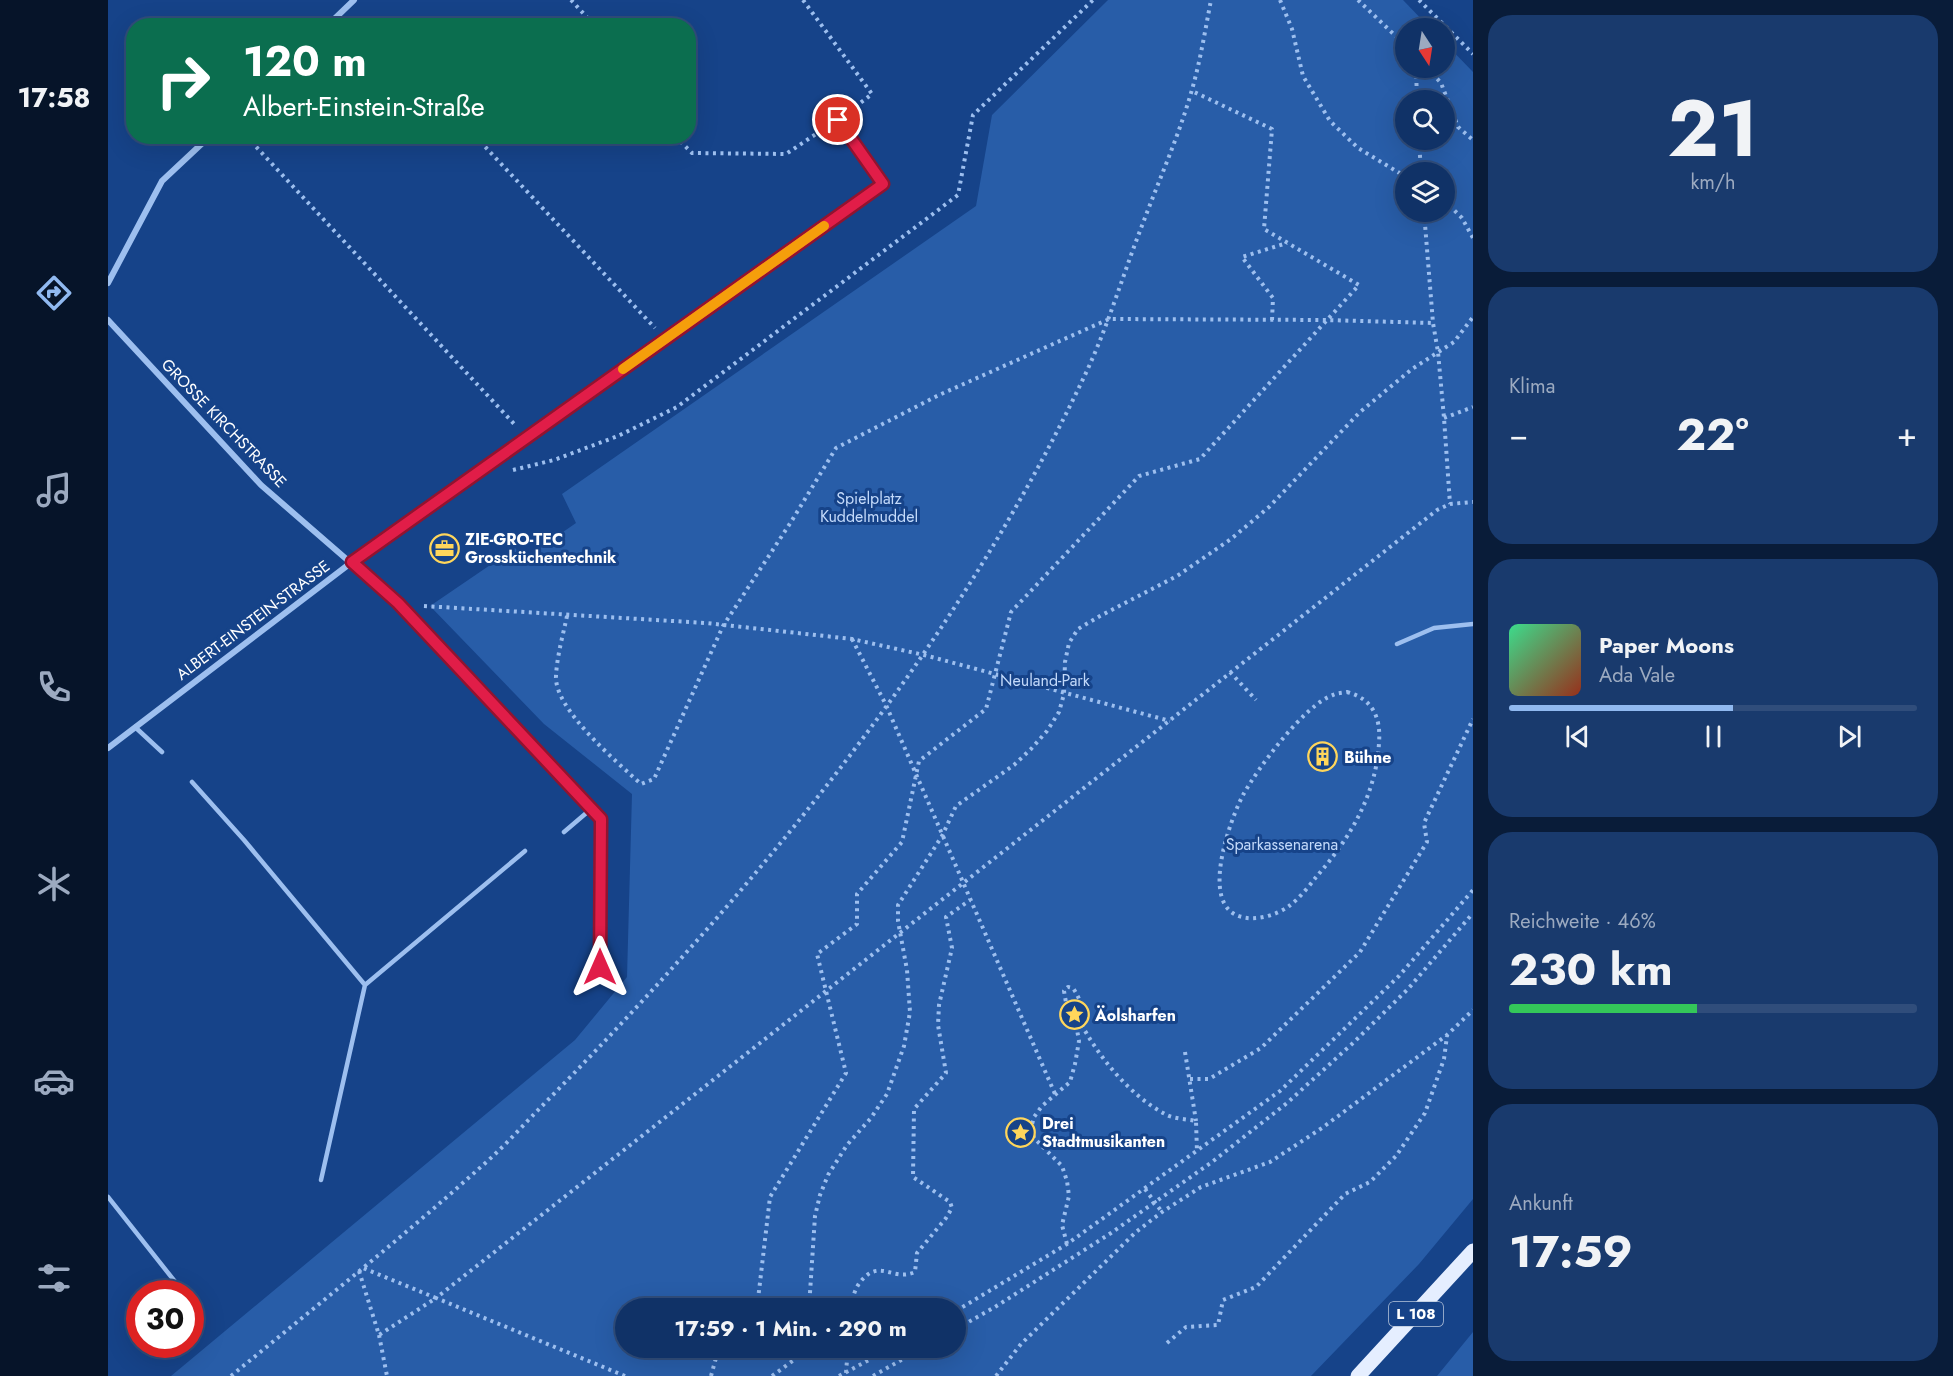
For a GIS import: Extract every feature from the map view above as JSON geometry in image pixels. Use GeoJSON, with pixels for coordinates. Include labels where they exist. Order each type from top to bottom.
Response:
{"type":"FeatureCollection","features":[{"type":"Feature","properties":{"kind":"main road","name":"L 108"},"geometry":{"type":"LineString","coordinates":[[1358,1376],[1473,1251]]}},
{"type":"Feature","properties":{"kind":"street"},"geometry":{"type":"LineString","coordinates":[[335,18],[354,0]]}},
{"type":"Feature","properties":{"kind":"street","name":"ALBERT-EINSTEIN-STRASSE"},"geometry":{"type":"LineString","coordinates":[[108,748],[352,562],[883,184],[838,120]]}},
{"type":"Feature","properties":{"kind":"street"},"geometry":{"type":"LineString","coordinates":[[108,282],[162,181],[201,144]]}},
{"type":"Feature","properties":{"kind":"street","name":"GROSSE KIRCHSTRASSE"},"geometry":{"type":"LineString","coordinates":[[108,320],[261,484],[398,603],[601,819],[600,967]]}},
{"type":"Feature","properties":{"kind":"lane"},"geometry":{"type":"LineString","coordinates":[[1397,644],[1434,628],[1473,624]]}},
{"type":"Feature","properties":{"kind":"lane"},"geometry":{"type":"LineString","coordinates":[[135,727],[162,752]]}},
{"type":"Feature","properties":{"kind":"lane"},"geometry":{"type":"LineString","coordinates":[[192,782],[244,840],[365,985]]}},
{"type":"Feature","properties":{"kind":"lane"},"geometry":{"type":"LineString","coordinates":[[564,832],[591,809]]}},
{"type":"Feature","properties":{"kind":"lane"},"geometry":{"type":"LineString","coordinates":[[321,1180],[365,985],[525,851]]}},
{"type":"Feature","properties":{"kind":"lane"},"geometry":{"type":"LineString","coordinates":[[108,1197],[174,1280]]}},
{"type":"Feature","properties":{"kind":"path"},"geometry":{"type":"LineString","coordinates":[[571,0],[588,18]]}},
{"type":"Feature","properties":{"kind":"path"},"geometry":{"type":"LineString","coordinates":[[683,144],[692,153],[786,153],[838,120],[872,94],[803,0]]}},
{"type":"Feature","properties":{"kind":"path"},"geometry":{"type":"LineString","coordinates":[[510,471],[554,460],[618,436],[677,407],[958,195],[973,115],[1093,0]]}},
{"type":"Feature","properties":{"kind":"path"},"geometry":{"type":"LineString","coordinates":[[231,1376],[486,1163],[615,1032],[716,921],[813,805],[924,655],[973,581],[1051,445],[1086,373],[1109,319],[1143,222],[1167,164],[1191,91],[1211,0]]}},
{"type":"Feature","properties":{"kind":"path"},"geometry":{"type":"LineString","coordinates":[[1280,0],[1292,29],[1303,76],[1330,121],[1358,148],[1395,170]]}},
{"type":"Feature","properties":{"kind":"path"},"geometry":{"type":"LineString","coordinates":[[1358,0],[1395,35]]}},
{"type":"Feature","properties":{"kind":"path"},"geometry":{"type":"LineString","coordinates":[[1419,0],[1473,54]]}},
{"type":"Feature","properties":{"kind":"path"},"geometry":{"type":"LineString","coordinates":[[1436,78],[1441,83],[1458,127],[1473,140]]}},
{"type":"Feature","properties":{"kind":"path"},"geometry":{"type":"LineString","coordinates":[[758,1298],[770,1197],[846,1074],[817,954],[857,924],[857,894],[902,842],[919,761],[986,709],[1011,612],[1139,476],[1200,459],[1359,285],[1263,229],[1272,129],[1191,91]]}},
{"type":"Feature","properties":{"kind":"path"},"geometry":{"type":"LineString","coordinates":[[253,144],[527,438]]}},
{"type":"Feature","properties":{"kind":"path"},"geometry":{"type":"LineString","coordinates":[[482,144],[665,339]]}},
{"type":"Feature","properties":{"kind":"path"},"geometry":{"type":"LineString","coordinates":[[1455,211],[1462,218],[1473,238]]}},
{"type":"Feature","properties":{"kind":"path"},"geometry":{"type":"LineString","coordinates":[[1425,222],[1450,504]]}},
{"type":"Feature","properties":{"kind":"path"},"geometry":{"type":"LineString","coordinates":[[1272,320],[1272,297],[1242,257],[1287,243]]}},
{"type":"Feature","properties":{"kind":"path"},"geometry":{"type":"LineString","coordinates":[[810,1298],[814,1216],[820,1195],[828,1175],[847,1145],[871,1118],[887,1094],[904,1046],[910,1012],[907,970],[899,933],[898,905],[942,836],[956,806],[1014,765],[1047,731],[1059,712],[1064,694],[1065,662],[1069,644],[1078,629],[1177,576],[1231,539],[1269,507],[1360,412],[1412,369],[1454,342],[1473,317]]}},
{"type":"Feature","properties":{"kind":"path"},"geometry":{"type":"LineString","coordinates":[[567,616],[556,678],[561,697],[587,733],[640,784],[654,779],[723,626],[836,448],[939,395],[1109,319],[1433,323]]}},
{"type":"Feature","properties":{"kind":"path"},"geometry":{"type":"LineString","coordinates":[[1444,418],[1473,407]]}},
{"type":"Feature","properties":{"kind":"path"},"geometry":{"type":"LineString","coordinates":[[379,1335],[436,1298],[1437,510],[1450,504],[1473,502]]}},
{"type":"Feature","properties":{"kind":"path"},"geometry":{"type":"LineString","coordinates":[[398,603],[567,616],[706,623],[852,639],[924,655],[1171,721]]}},
{"type":"Feature","properties":{"kind":"path"},"geometry":{"type":"LineString","coordinates":[[852,639],[886,705],[1055,1094]]}},
{"type":"Feature","properties":{"kind":"path"},"geometry":{"type":"LineString","coordinates":[[1230,672],[1256,700]]}},
{"type":"Feature","properties":{"kind":"path"},"geometry":{"type":"LineString","coordinates":[[1347,692],[1356,694],[1367,701],[1376,712],[1380,729],[1378,764],[1371,790],[1358,819],[1338,852],[1289,906],[1270,915],[1250,920],[1236,916],[1226,907],[1220,893],[1220,871],[1233,820],[1243,796],[1275,748],[1314,707],[1332,695],[1347,692]]}},
{"type":"Feature","properties":{"kind":"path"},"geometry":{"type":"LineString","coordinates":[[1190,1079],[1209,1079],[1261,1048],[1360,952],[1427,842],[1424,823],[1473,719]]}},
{"type":"Feature","properties":{"kind":"path"},"geometry":{"type":"LineString","coordinates":[[966,1305],[1067,1244],[1280,1091],[1399,976],[1473,890]]}},
{"type":"Feature","properties":{"kind":"path"},"geometry":{"type":"LineString","coordinates":[[854,1298],[858,1285],[867,1274],[874,1270],[908,1276],[915,1272],[917,1253],[952,1208],[950,1202],[913,1177],[914,1109],[946,1073],[938,1025],[939,1005],[951,948],[946,917],[970,900]]}},
{"type":"Feature","properties":{"kind":"path"},"geometry":{"type":"LineString","coordinates":[[966,1323],[1111,1233],[1212,1162],[1287,1103],[1353,1043],[1400,996],[1473,913]]}},
{"type":"Feature","properties":{"kind":"path"},"geometry":{"type":"LineString","coordinates":[[1067,1244],[1062,1225],[1069,1196],[1068,1181],[1062,1166],[1034,1138],[1031,1128],[1038,1112],[1070,1082],[1076,1064],[1078,1041],[1076,1024],[1068,1014],[1064,1001],[1064,991],[1068,987],[1073,988],[1079,997],[1083,1010],[1080,1022],[1086,1034],[1117,1075],[1141,1098],[1167,1116],[1196,1121]]}},
{"type":"Feature","properties":{"kind":"path"},"geometry":{"type":"LineString","coordinates":[[996,1376],[1021,1344],[1136,1232],[1162,1212],[1201,1187],[1269,1162],[1322,1128],[1447,1035],[1473,1010]]}},
{"type":"Feature","properties":{"kind":"path"},"geometry":{"type":"LineString","coordinates":[[1167,1343],[1186,1327],[1218,1325],[1223,1300],[1256,1287],[1345,1194],[1370,1182],[1396,1156],[1425,1113],[1444,1059],[1447,1035]]}},
{"type":"Feature","properties":{"kind":"path"},"geometry":{"type":"LineString","coordinates":[[1185,1052],[1196,1121],[1197,1152]]}},
{"type":"Feature","properties":{"kind":"path"},"geometry":{"type":"LineString","coordinates":[[1145,1189],[1162,1212]]}},
{"type":"Feature","properties":{"kind":"path"},"geometry":{"type":"LineString","coordinates":[[361,1269],[625,1376]]}},
{"type":"Feature","properties":{"kind":"path"},"geometry":{"type":"LineString","coordinates":[[361,1269],[379,1335],[387,1376]]}},
{"type":"Feature","properties":{"kind":"path"},"geometry":{"type":"LineString","coordinates":[[711,1376],[716,1358]]}},
{"type":"Feature","properties":{"kind":"path"},"geometry":{"type":"LineString","coordinates":[[772,1376],[798,1358]]}},
{"type":"Feature","properties":{"kind":"path"},"geometry":{"type":"LineString","coordinates":[[846,1373],[847,1358]]}},
{"type":"Feature","properties":{"kind":"path"},"geometry":{"type":"LineString","coordinates":[[839,1376],[873,1358]]}},
{"type":"Feature","properties":{"kind":"path"},"geometry":{"type":"LineString","coordinates":[[873,1376],[905,1358]]}},
{"type":"Feature","properties":{"kind":"green space","name":"Neuland-Park"},"geometry":{"type":"Polygon","coordinates":[[[1108,0],[1403,0],[1420,18],[1395,18],[1395,78],[1455,78],[1455,53],[1473,72],[1473,1199],[1419,1264],[1311,1376],[171,1376],[193,1358],[204,1358],[204,1349],[575,1040],[627,977],[632,794],[544,724],[430,606],[515,548],[524,559],[576,523],[562,494],[976,206],[992,115],[1108,0]]]}},
{"type":"Feature","properties":{"kind":"green space"},"geometry":{"type":"Polygon","coordinates":[[[1473,1332],[1473,1376],[1437,1376],[1473,1332]]]}},
{"type":"Feature","properties":{"kind":"slow traffic"},"geometry":{"type":"LineString","coordinates":[[623,369],[824,226]]}},
{"type":"Feature","properties":{"kind":"place","name":"ZIE-GRO-TEC Grossküchentechnik"},"geometry":{"type":"Point","coordinates":[444,548]}},
{"type":"Feature","properties":{"kind":"place","name":"Bühne"},"geometry":{"type":"Point","coordinates":[1323,757]}},
{"type":"Feature","properties":{"kind":"place","name":"Äolsharfen"},"geometry":{"type":"Point","coordinates":[1074,1015]}},
{"type":"Feature","properties":{"kind":"place","name":"Drei Stadtmusikanten"},"geometry":{"type":"Point","coordinates":[1021,1132]}},
{"type":"Feature","properties":{"kind":"route"},"geometry":{"type":"LineString","coordinates":[[600,967],[601,819],[398,603],[352,562],[883,184],[838,120]]}},
{"type":"Feature","properties":{"kind":"park label","name":"Spielplatz Kuddelmuddel"},"geometry":{"type":"Point","coordinates":[869,507]}},
{"type":"Feature","properties":{"kind":"park label","name":"Sparkassenarena"},"geometry":{"type":"Point","coordinates":[1282,844]}}]}
